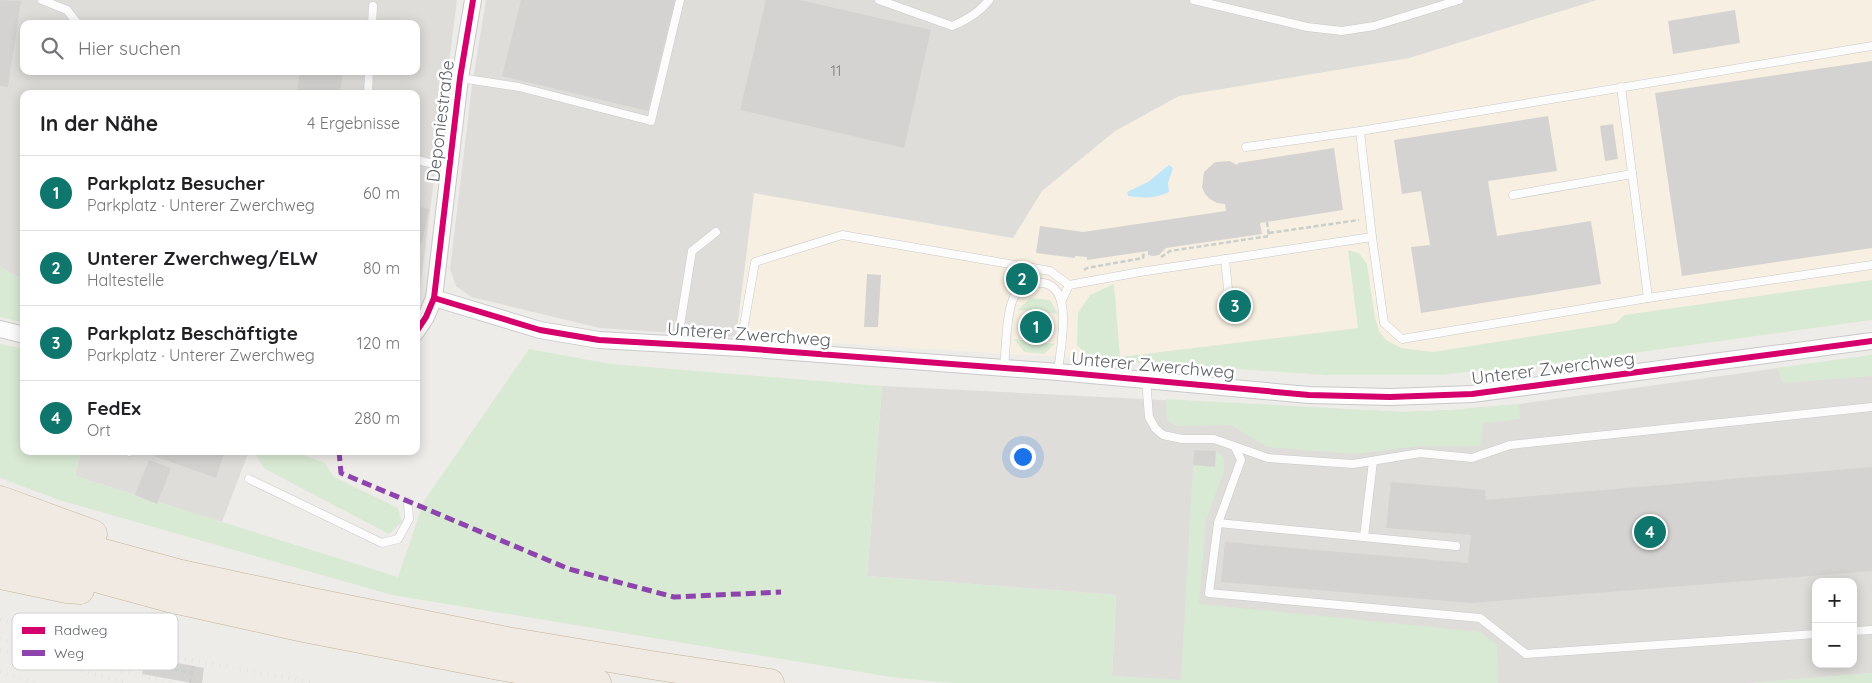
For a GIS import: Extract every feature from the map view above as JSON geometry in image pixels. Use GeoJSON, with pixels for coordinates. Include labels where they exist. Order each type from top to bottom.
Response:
{"type":"FeatureCollection","features":[{"type":"Feature","properties":{"kind":"highway"},"geometry":{"type":"LineString","coordinates":[[0,500],[108,540],[181,574]]}},
{"type":"Feature","properties":{"kind":"highway"},"geometry":{"type":"LineString","coordinates":[[0,525],[181,574],[312,602],[506,641],[651,666],[770,683]]}},
{"type":"Feature","properties":{"kind":"highway"},"geometry":{"type":"LineString","coordinates":[[0,552],[169,598],[314,630],[597,683]]}},
{"type":"Feature","properties":{"kind":"highway"},"geometry":{"type":"LineString","coordinates":[[0,574],[67,589],[169,598]]}},
{"type":"Feature","properties":{"kind":"street","name":"Deponiestraße"},"geometry":{"type":"LineString","coordinates":[[421,316],[434,298],[460,78],[473,0]]}},
{"type":"Feature","properties":{"kind":"street","name":"Unterer Zwerchweg"},"geometry":{"type":"LineString","coordinates":[[434,298],[540,330],[599,340],[740,348],[1058,372],[1309,395],[1390,397],[1472,394],[1872,341]]}},
{"type":"Feature","properties":{"kind":"street"},"geometry":{"type":"LineString","coordinates":[[0,330],[20,334]]}},
{"type":"Feature","properties":{"kind":"lane"},"geometry":{"type":"LineString","coordinates":[[42,0],[67,10],[75,20]]}},
{"type":"Feature","properties":{"kind":"lane"},"geometry":{"type":"LineString","coordinates":[[460,78],[519,87],[651,121],[680,0]]}},
{"type":"Feature","properties":{"kind":"lane"},"geometry":{"type":"LineString","coordinates":[[879,0],[952,26],[965,21],[982,9],[988,0]]}},
{"type":"Feature","properties":{"kind":"lane"},"geometry":{"type":"LineString","coordinates":[[1194,0],[1307,27],[1342,31],[1374,26],[1459,0]]}},
{"type":"Feature","properties":{"kind":"lane"},"geometry":{"type":"LineString","coordinates":[[372,20],[373,6]]}},
{"type":"Feature","properties":{"kind":"lane"},"geometry":{"type":"LineString","coordinates":[[1246,147],[1360,131],[1872,46]]}},
{"type":"Feature","properties":{"kind":"lane"},"geometry":{"type":"LineString","coordinates":[[368,90],[369,75]]}},
{"type":"Feature","properties":{"kind":"lane"},"geometry":{"type":"LineString","coordinates":[[1621,87],[1648,298]]}},
{"type":"Feature","properties":{"kind":"lane"},"geometry":{"type":"LineString","coordinates":[[1360,131],[1384,323],[1402,339],[1648,298],[1872,265]]}},
{"type":"Feature","properties":{"kind":"lane"},"geometry":{"type":"LineString","coordinates":[[420,161],[449,167]]}},
{"type":"Feature","properties":{"kind":"lane"},"geometry":{"type":"LineString","coordinates":[[1513,195],[1632,174]]}},
{"type":"Feature","properties":{"kind":"lane"},"geometry":{"type":"LineString","coordinates":[[677,344],[692,251],[716,232]]}},
{"type":"Feature","properties":{"kind":"lane"},"geometry":{"type":"LineString","coordinates":[[740,348],[755,262],[842,235],[1050,271],[1069,285],[1372,236]]}},
{"type":"Feature","properties":{"kind":"lane"},"geometry":{"type":"LineString","coordinates":[[1225,259],[1228,289]]}},
{"type":"Feature","properties":{"kind":"lane"},"geometry":{"type":"LineString","coordinates":[[1004,368],[1010,307],[1013,297],[1020,289],[1029,284],[1044,284],[1049,285],[1057,292],[1062,300],[1064,311],[1058,372]]}},
{"type":"Feature","properties":{"kind":"lane"},"geometry":{"type":"LineString","coordinates":[[1062,300],[1069,285]]}},
{"type":"Feature","properties":{"kind":"lane"},"geometry":{"type":"LineString","coordinates":[[1146,379],[1149,418],[1155,428],[1163,435],[1182,439],[1214,439],[1268,458],[1353,464],[1420,453],[1472,458],[1510,445],[1872,407]]}},
{"type":"Feature","properties":{"kind":"lane"},"geometry":{"type":"LineString","coordinates":[[1235,447],[1241,460],[1218,523],[1209,593],[1480,618],[1526,654],[1812,634]]}},
{"type":"Feature","properties":{"kind":"lane"},"geometry":{"type":"LineString","coordinates":[[1364,537],[1373,461]]}},
{"type":"Feature","properties":{"kind":"lane"},"geometry":{"type":"LineString","coordinates":[[248,479],[382,543],[398,539],[409,518],[408,502]]}},
{"type":"Feature","properties":{"kind":"lane"},"geometry":{"type":"LineString","coordinates":[[1218,523],[1456,546]]}},
{"type":"Feature","properties":{"kind":"lane"},"geometry":{"type":"LineString","coordinates":[[1857,631],[1872,630]]}},
{"type":"Feature","properties":{"kind":"path"},"geometry":{"type":"LineString","coordinates":[[1159,258],[1170,251],[1269,236],[1269,233],[1370,218]]}},
{"type":"Feature","properties":{"kind":"path"},"geometry":{"type":"LineString","coordinates":[[1267,222],[1269,233]]}},
{"type":"Feature","properties":{"kind":"path"},"geometry":{"type":"LineString","coordinates":[[1143,258],[1148,258]]}},
{"type":"Feature","properties":{"kind":"path"},"geometry":{"type":"LineString","coordinates":[[190,683],[193,666]]}},
{"type":"Feature","properties":{"kind":"path"},"geometry":{"type":"LineString","coordinates":[[176,670],[192,673]]}},
{"type":"Feature","properties":{"kind":"shaded area"},"geometry":{"type":"Polygon","coordinates":[[[0,0],[457,0],[420,289],[420,90],[20,90],[20,278],[0,267],[0,0]]]}},
{"type":"Feature","properties":{"kind":"shaded area"},"geometry":{"type":"Polygon","coordinates":[[[486,0],[1597,0],[1409,58],[1179,96],[1115,131],[1042,191],[1013,238],[754,193],[736,337],[600,328],[471,297],[456,286],[450,269],[472,85],[486,0]]]}},
{"type":"Feature","properties":{"kind":"shaded area"},"geometry":{"type":"Polygon","coordinates":[[[1597,0],[1872,0],[1872,320],[1583,360],[1439,375],[1325,375],[736,337],[754,193],[1013,238],[1042,191],[1115,131],[1179,96],[1409,58],[1597,0]]]}},
{"type":"Feature","properties":{"kind":"shaded area"},"geometry":{"type":"Polygon","coordinates":[[[1872,355],[1872,673],[1750,683],[1215,683],[1112,676],[1116,595],[867,576],[882,386],[1402,412],[1519,404],[1872,355]]]}},
{"type":"Feature","properties":{"kind":"shaded area"},"geometry":{"type":"Polygon","coordinates":[[[80,455],[247,455],[222,522],[75,476],[80,455]]]}},
{"type":"Feature","properties":{"kind":"green space"},"geometry":{"type":"Polygon","coordinates":[[[1348,250],[1359,253],[1367,264],[1375,318],[1379,331],[1386,340],[1401,348],[1433,352],[1616,323],[1624,315],[1872,280],[1872,320],[1583,360],[1439,375],[1325,375],[1091,359],[1077,345],[1078,313],[1090,295],[1114,284],[1120,357],[1358,328],[1348,250]]]}},
{"type":"Feature","properties":{"kind":"green space"},"geometry":{"type":"Polygon","coordinates":[[[0,267],[20,278],[20,322],[0,317],[0,267]]]}},
{"type":"Feature","properties":{"kind":"green space"},"geometry":{"type":"Polygon","coordinates":[[[1030,298],[1050,300],[1058,314],[1018,310],[1030,298]]]}},
{"type":"Feature","properties":{"kind":"green space"},"geometry":{"type":"Polygon","coordinates":[[[1014,339],[1055,344],[1044,354],[1024,352],[1014,339]]]}},
{"type":"Feature","properties":{"kind":"green space"},"geometry":{"type":"Polygon","coordinates":[[[0,344],[20,348],[20,455],[80,455],[75,476],[398,577],[424,501],[529,349],[611,364],[882,386],[867,576],[1116,595],[1112,676],[1181,680],[1193,465],[1216,451],[1224,458],[1224,471],[1206,520],[1199,604],[1480,632],[1497,645],[1498,683],[953,683],[897,678],[392,595],[59,500],[0,478],[0,344]]]}},
{"type":"Feature","properties":{"kind":"green space"},"geometry":{"type":"Polygon","coordinates":[[[1872,355],[1872,376],[1783,383],[1777,368],[1872,355]]]}},
{"type":"Feature","properties":{"kind":"green space"},"geometry":{"type":"Polygon","coordinates":[[[1166,399],[1402,412],[1519,404],[1520,419],[1483,423],[1481,446],[1420,446],[1354,454],[1267,447],[1231,425],[1176,426],[1167,420],[1166,399]]]}},
{"type":"Feature","properties":{"kind":"green space"},"geometry":{"type":"Polygon","coordinates":[[[256,455],[304,455],[325,463],[334,477],[398,508],[402,522],[389,534],[265,469],[256,455]]]}},
{"type":"Feature","properties":{"kind":"green space"},"geometry":{"type":"Polygon","coordinates":[[[1872,673],[1872,683],[1750,683],[1872,673]]]}},
{"type":"Feature","properties":{"kind":"water"},"geometry":{"type":"Polygon","coordinates":[[[1169,165],[1173,168],[1168,183],[1169,192],[1149,197],[1128,196],[1127,192],[1148,182],[1169,165]]]}},
{"type":"Feature","properties":{"kind":"building"},"geometry":{"type":"Polygon","coordinates":[[[0,0],[21,1],[8,87],[0,86],[0,0]]]}},
{"type":"Feature","properties":{"kind":"building"},"geometry":{"type":"Polygon","coordinates":[[[521,0],[675,0],[648,111],[502,76],[521,0]]]}},
{"type":"Feature","properties":{"kind":"building"},"geometry":{"type":"Polygon","coordinates":[[[766,0],[800,0],[931,30],[904,148],[740,110],[766,0]]]}},
{"type":"Feature","properties":{"kind":"building"},"geometry":{"type":"Polygon","coordinates":[[[1735,10],[1740,43],[1673,54],[1668,21],[1735,10]]]}},
{"type":"Feature","properties":{"kind":"building"},"geometry":{"type":"Polygon","coordinates":[[[1872,61],[1872,248],[1682,276],[1655,93],[1872,61]]]}},
{"type":"Feature","properties":{"kind":"building"},"geometry":{"type":"Polygon","coordinates":[[[299,75],[342,75],[341,90],[298,90],[299,75]]]}},
{"type":"Feature","properties":{"kind":"building"},"geometry":{"type":"Polygon","coordinates":[[[1548,116],[1557,171],[1488,181],[1497,236],[1591,221],[1601,284],[1421,313],[1411,247],[1430,245],[1421,191],[1402,194],[1394,140],[1548,116]]]}},
{"type":"Feature","properties":{"kind":"building"},"geometry":{"type":"Polygon","coordinates":[[[1613,124],[1618,159],[1605,161],[1600,126],[1613,124]]]}},
{"type":"Feature","properties":{"kind":"building"},"geometry":{"type":"Polygon","coordinates":[[[1334,148],[1343,210],[1260,223],[1262,234],[1166,248],[1159,255],[1153,256],[1148,255],[1148,251],[1087,260],[1087,257],[1075,256],[1075,258],[1036,253],[1040,226],[1083,232],[1226,211],[1225,204],[1217,203],[1210,199],[1202,187],[1204,172],[1215,162],[1230,161],[1237,165],[1238,163],[1334,148]]]}},
{"type":"Feature","properties":{"kind":"building"},"geometry":{"type":"Polygon","coordinates":[[[420,207],[429,209],[422,243],[420,243],[420,207]]]}},
{"type":"Feature","properties":{"kind":"building"},"geometry":{"type":"Polygon","coordinates":[[[867,274],[881,275],[878,327],[864,327],[867,274]]]}},
{"type":"Feature","properties":{"kind":"building"},"geometry":{"type":"Polygon","coordinates":[[[1194,450],[1216,451],[1215,467],[1193,465],[1194,450]]]}},
{"type":"Feature","properties":{"kind":"building"},"geometry":{"type":"Polygon","coordinates":[[[154,455],[224,455],[216,478],[154,455]]]}},
{"type":"Feature","properties":{"kind":"building"},"geometry":{"type":"Polygon","coordinates":[[[149,460],[171,468],[157,504],[135,495],[149,460]]]}},
{"type":"Feature","properties":{"kind":"building"},"geometry":{"type":"Polygon","coordinates":[[[1872,467],[1872,571],[1471,603],[1221,582],[1225,542],[1468,563],[1471,535],[1386,528],[1391,482],[1485,490],[1486,500],[1872,467]]]}},
{"type":"Feature","properties":{"kind":"building"},"geometry":{"type":"Polygon","coordinates":[[[178,663],[204,668],[202,683],[142,674],[143,670],[178,670],[178,663]]]}},
{"type":"Feature","properties":{"kind":"railway"},"geometry":{"type":"LineString","coordinates":[[0,620],[12,623]]}},
{"type":"Feature","properties":{"kind":"railway"},"geometry":{"type":"LineString","coordinates":[[0,639],[12,643]]}},
{"type":"Feature","properties":{"kind":"railway"},"geometry":{"type":"LineString","coordinates":[[0,650],[12,653]]}},
{"type":"Feature","properties":{"kind":"railway"},"geometry":{"type":"LineString","coordinates":[[178,658],[315,683]]}},
{"type":"Feature","properties":{"kind":"railway"},"geometry":{"type":"LineString","coordinates":[[78,670],[128,683]]}},
{"type":"Feature","properties":{"kind":"railway"},"geometry":{"type":"LineString","coordinates":[[116,670],[173,683]]}},
{"type":"Feature","properties":{"kind":"railway"},"geometry":{"type":"LineString","coordinates":[[0,672],[35,683]]}},
{"type":"Feature","properties":{"kind":"marked path"},"geometry":{"type":"LineString","coordinates":[[339,455],[341,473],[569,569],[674,597],[781,592]]}},
{"type":"Feature","properties":{"kind":"cycle path"},"geometry":{"type":"LineString","coordinates":[[420,326],[434,298],[460,78],[473,0]]}},
{"type":"Feature","properties":{"kind":"cycle path"},"geometry":{"type":"LineString","coordinates":[[434,298],[540,330],[599,340],[740,348],[1058,372],[1309,395],[1390,397],[1472,394],[1872,341]]}},
{"type":"Feature","properties":{"kind":"place","name":"Unterer Zwerchweg/ELW"},"geometry":{"type":"Point","coordinates":[1022,279]}},
{"type":"Feature","properties":{"kind":"place","name":"Parkplatz Beschäftigte"},"geometry":{"type":"Point","coordinates":[1235,306]}},
{"type":"Feature","properties":{"kind":"place","name":"Parkplatz Besucher"},"geometry":{"type":"Point","coordinates":[1036,327]}},
{"type":"Feature","properties":{"kind":"place","name":"FedEx"},"geometry":{"type":"Point","coordinates":[1650,532]}}]}
